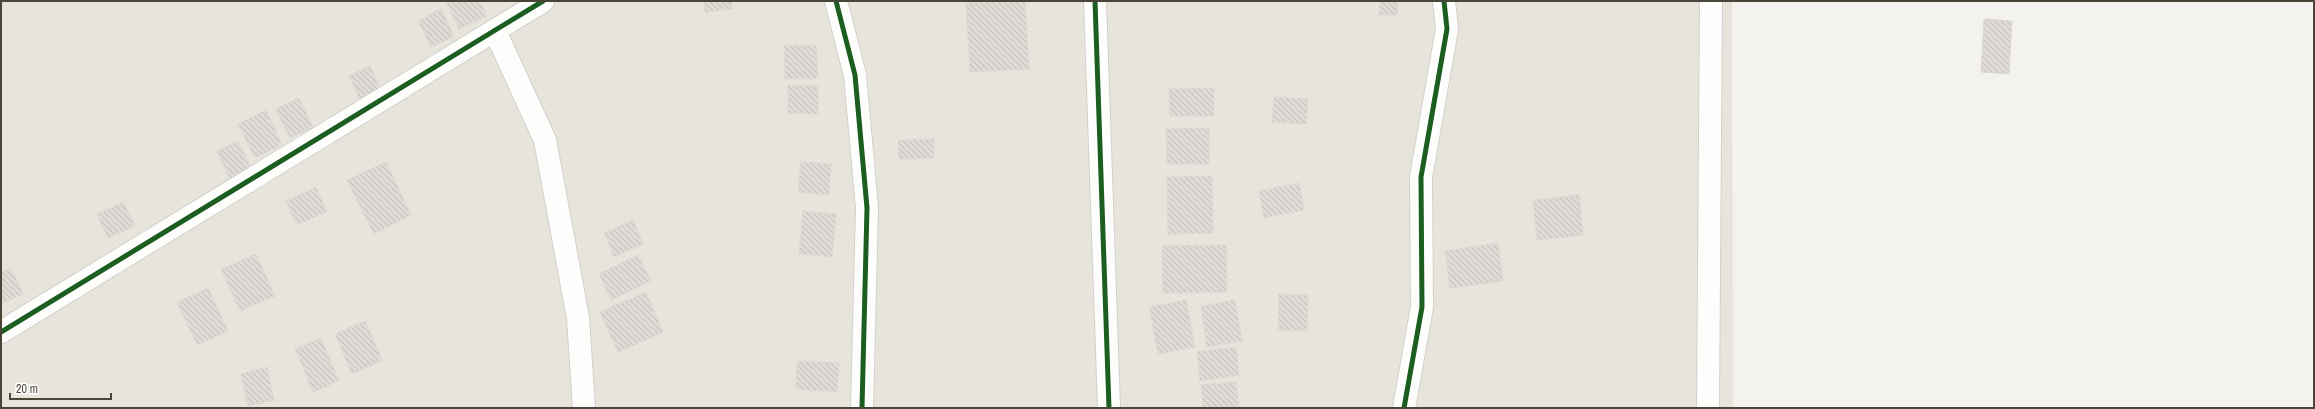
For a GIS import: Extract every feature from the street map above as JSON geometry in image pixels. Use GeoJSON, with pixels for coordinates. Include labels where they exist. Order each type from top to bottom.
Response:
{"type":"FeatureCollection","features":[{"type":"Feature","properties":{"kind":"street"},"geometry":{"type":"LineString","coordinates":[[1,332],[544,1]]}},
{"type":"Feature","properties":{"kind":"street"},"geometry":{"type":"LineString","coordinates":[[836,1],[855,75],[866,208],[862,408]]}},
{"type":"Feature","properties":{"kind":"street"},"geometry":{"type":"LineString","coordinates":[[1095,1],[1110,408]]}},
{"type":"Feature","properties":{"kind":"street"},"geometry":{"type":"LineString","coordinates":[[1404,408],[1422,307],[1421,177],[1447,29],[1444,1]]}},
{"type":"Feature","properties":{"kind":"street"},"geometry":{"type":"LineString","coordinates":[[1708,408],[1710,1]]}},
{"type":"Feature","properties":{"kind":"street"},"geometry":{"type":"LineString","coordinates":[[495,31],[545,140],[578,318],[584,408]]}},
{"type":"Feature","properties":{"kind":"shaded area"},"geometry":{"type":"Polygon","coordinates":[[[1,1],[1732,1],[1733,408],[1,408],[1,1]]]}},
{"type":"Feature","properties":{"kind":"building"},"geometry":{"type":"Polygon","coordinates":[[[446,1],[479,1],[487,16],[459,29],[446,1]]]}},
{"type":"Feature","properties":{"kind":"building"},"geometry":{"type":"Polygon","coordinates":[[[704,1],[731,1],[732,9],[705,12],[704,1]]]}},
{"type":"Feature","properties":{"kind":"building"},"geometry":{"type":"Polygon","coordinates":[[[1025,1],[1029,69],[970,72],[966,3],[1025,1]]]}},
{"type":"Feature","properties":{"kind":"building"},"geometry":{"type":"Polygon","coordinates":[[[1380,1],[1398,1],[1397,15],[1379,15],[1380,1]]]}},
{"type":"Feature","properties":{"kind":"building"},"geometry":{"type":"Polygon","coordinates":[[[441,9],[454,36],[431,47],[418,21],[441,9]]]}},
{"type":"Feature","properties":{"kind":"building"},"geometry":{"type":"Polygon","coordinates":[[[1984,19],[2012,21],[2009,74],[1981,72],[1984,19]]]}},
{"type":"Feature","properties":{"kind":"building"},"geometry":{"type":"Polygon","coordinates":[[[816,45],[818,78],[785,79],[784,46],[816,45]]]}},
{"type":"Feature","properties":{"kind":"building"},"geometry":{"type":"Polygon","coordinates":[[[370,66],[381,90],[360,100],[349,76],[370,66]]]}},
{"type":"Feature","properties":{"kind":"building"},"geometry":{"type":"Polygon","coordinates":[[[788,85],[818,86],[818,114],[788,113],[788,85]]]}},
{"type":"Feature","properties":{"kind":"building"},"geometry":{"type":"Polygon","coordinates":[[[1214,88],[1214,116],[1170,116],[1169,89],[1214,88]]]}},
{"type":"Feature","properties":{"kind":"building"},"geometry":{"type":"Polygon","coordinates":[[[1274,97],[1308,99],[1306,124],[1272,122],[1274,97]]]}},
{"type":"Feature","properties":{"kind":"building"},"geometry":{"type":"Polygon","coordinates":[[[299,98],[313,127],[290,138],[276,109],[299,98]]]}},
{"type":"Feature","properties":{"kind":"building"},"geometry":{"type":"Polygon","coordinates":[[[266,110],[282,145],[255,158],[238,124],[266,110]]]}},
{"type":"Feature","properties":{"kind":"building"},"geometry":{"type":"Polygon","coordinates":[[[1209,128],[1209,164],[1167,164],[1166,129],[1209,128]]]}},
{"type":"Feature","properties":{"kind":"building"},"geometry":{"type":"Polygon","coordinates":[[[934,139],[934,158],[899,159],[898,140],[934,139]]]}},
{"type":"Feature","properties":{"kind":"building"},"geometry":{"type":"Polygon","coordinates":[[[238,141],[251,169],[230,179],[217,151],[238,141]]]}},
{"type":"Feature","properties":{"kind":"building"},"geometry":{"type":"Polygon","coordinates":[[[386,162],[411,215],[374,234],[347,180],[386,162]]]}},
{"type":"Feature","properties":{"kind":"building"},"geometry":{"type":"Polygon","coordinates":[[[801,162],[831,164],[829,195],[798,192],[801,162]]]}},
{"type":"Feature","properties":{"kind":"building"},"geometry":{"type":"Polygon","coordinates":[[[1212,176],[1213,233],[1168,234],[1167,177],[1212,176]]]}},
{"type":"Feature","properties":{"kind":"building"},"geometry":{"type":"Polygon","coordinates":[[[1299,183],[1304,210],[1264,218],[1259,191],[1299,183]]]}},
{"type":"Feature","properties":{"kind":"building"},"geometry":{"type":"Polygon","coordinates":[[[316,187],[327,211],[297,225],[286,201],[316,187]]]}},
{"type":"Feature","properties":{"kind":"building"},"geometry":{"type":"Polygon","coordinates":[[[1579,195],[1583,235],[1537,240],[1533,200],[1579,195]]]}},
{"type":"Feature","properties":{"kind":"building"},"geometry":{"type":"Polygon","coordinates":[[[123,202],[135,226],[108,238],[97,214],[123,202]]]}},
{"type":"Feature","properties":{"kind":"building"},"geometry":{"type":"Polygon","coordinates":[[[803,211],[836,214],[832,257],[799,254],[803,211]]]}},
{"type":"Feature","properties":{"kind":"building"},"geometry":{"type":"Polygon","coordinates":[[[633,220],[643,244],[614,257],[604,233],[633,220]]]}},
{"type":"Feature","properties":{"kind":"building"},"geometry":{"type":"Polygon","coordinates":[[[1498,243],[1503,281],[1450,288],[1445,251],[1498,243]]]}},
{"type":"Feature","properties":{"kind":"building"},"geometry":{"type":"Polygon","coordinates":[[[1226,245],[1227,292],[1163,293],[1162,246],[1226,245]]]}},
{"type":"Feature","properties":{"kind":"building"},"geometry":{"type":"Polygon","coordinates":[[[256,254],[275,296],[240,311],[221,269],[256,254]]]}},
{"type":"Feature","properties":{"kind":"building"},"geometry":{"type":"Polygon","coordinates":[[[638,255],[651,281],[611,300],[599,274],[638,255]]]}},
{"type":"Feature","properties":{"kind":"building"},"geometry":{"type":"Polygon","coordinates":[[[11,268],[23,294],[1,304],[1,273],[11,268]]]}},
{"type":"Feature","properties":{"kind":"building"},"geometry":{"type":"Polygon","coordinates":[[[208,288],[228,331],[197,345],[177,302],[208,288]]]}},
{"type":"Feature","properties":{"kind":"building"},"geometry":{"type":"Polygon","coordinates":[[[646,292],[663,332],[618,352],[600,312],[646,292]]]}},
{"type":"Feature","properties":{"kind":"building"},"geometry":{"type":"Polygon","coordinates":[[[1279,294],[1308,295],[1307,331],[1278,330],[1279,294]]]}},
{"type":"Feature","properties":{"kind":"building"},"geometry":{"type":"Polygon","coordinates":[[[1186,300],[1195,347],[1158,354],[1149,307],[1186,300]]]}},
{"type":"Feature","properties":{"kind":"building"},"geometry":{"type":"Polygon","coordinates":[[[1235,300],[1242,341],[1207,347],[1201,306],[1235,300]]]}},
{"type":"Feature","properties":{"kind":"building"},"geometry":{"type":"Polygon","coordinates":[[[365,321],[382,360],[352,374],[335,334],[365,321]]]}},
{"type":"Feature","properties":{"kind":"building"},"geometry":{"type":"Polygon","coordinates":[[[321,338],[339,381],[313,392],[295,349],[321,338]]]}},
{"type":"Feature","properties":{"kind":"building"},"geometry":{"type":"Polygon","coordinates":[[[1236,347],[1239,375],[1200,381],[1197,352],[1236,347]]]}},
{"type":"Feature","properties":{"kind":"building"},"geometry":{"type":"Polygon","coordinates":[[[797,361],[839,363],[837,392],[796,389],[797,361]]]}},
{"type":"Feature","properties":{"kind":"building"},"geometry":{"type":"Polygon","coordinates":[[[267,367],[274,400],[248,406],[241,374],[267,367]]]}},
{"type":"Feature","properties":{"kind":"building"},"geometry":{"type":"Polygon","coordinates":[[[1236,382],[1239,408],[1203,408],[1201,385],[1236,382]]]}},
{"type":"Feature","properties":{"kind":"cycle path"},"geometry":{"type":"LineString","coordinates":[[1,332],[543,1]]}},
{"type":"Feature","properties":{"kind":"cycle path"},"geometry":{"type":"LineString","coordinates":[[836,1],[855,75],[867,208],[862,408]]}},
{"type":"Feature","properties":{"kind":"cycle path"},"geometry":{"type":"LineString","coordinates":[[1095,1],[1109,408]]}},
{"type":"Feature","properties":{"kind":"cycle path"},"geometry":{"type":"LineString","coordinates":[[1404,408],[1422,307],[1421,177],[1447,29],[1444,1]]}}]}
